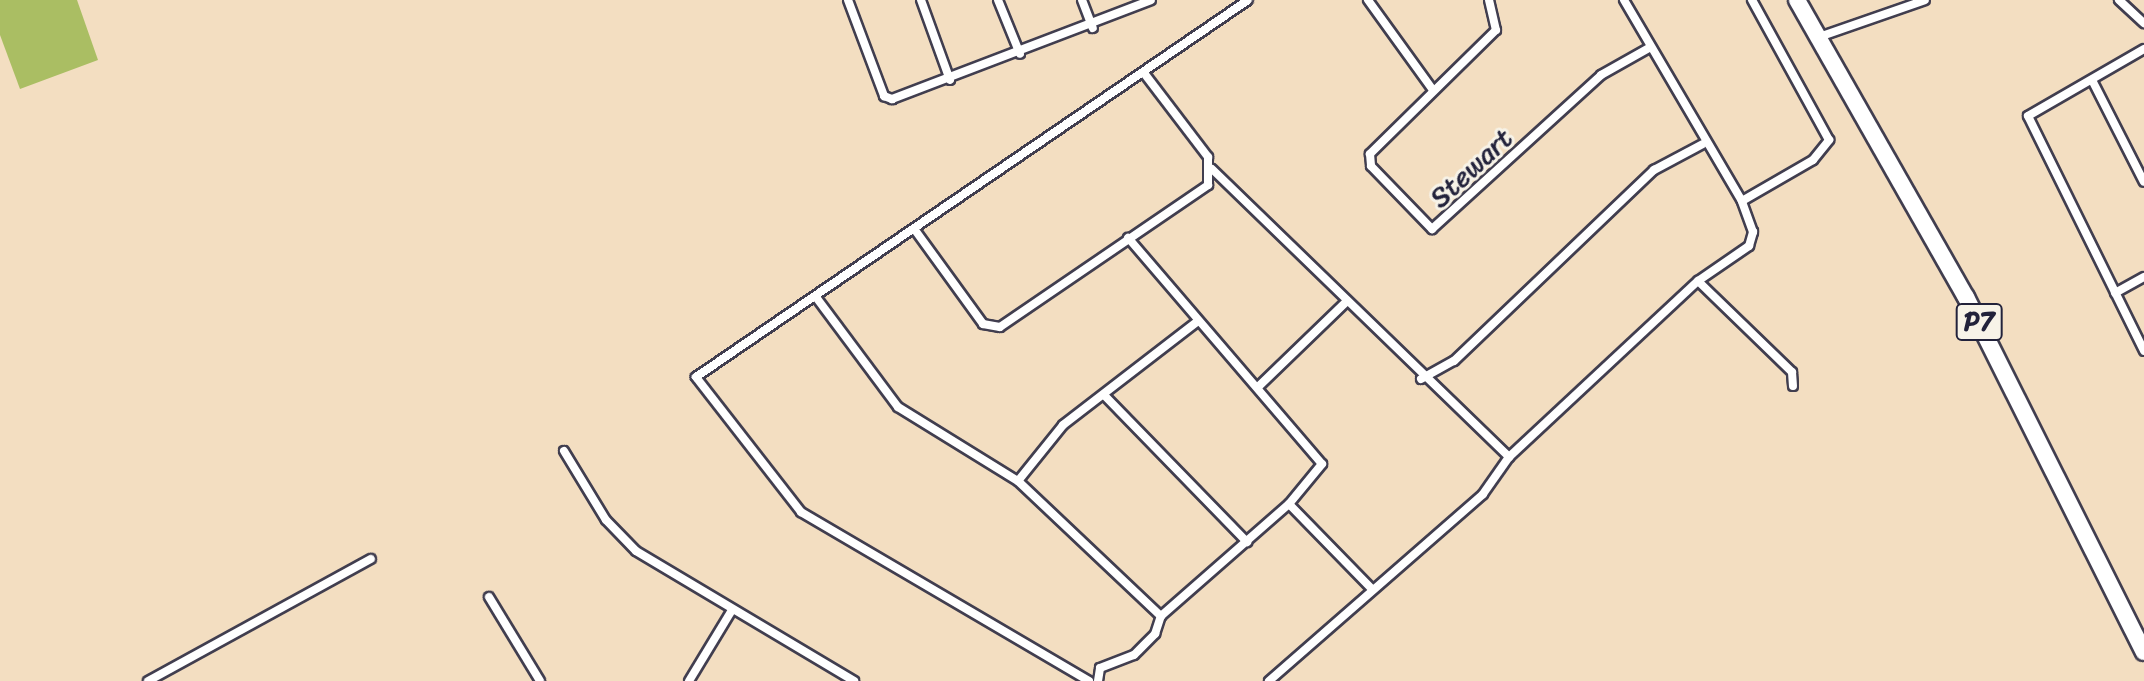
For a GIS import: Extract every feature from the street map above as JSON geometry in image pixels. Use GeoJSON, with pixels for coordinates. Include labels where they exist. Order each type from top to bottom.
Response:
{"type":"FeatureCollection","features":[{"type":"Feature","properties":{"kind":"highway","name":"P7"},"geometry":{"type":"LineString","coordinates":[[1797,0],[1966,297],[2144,652]]}},
{"type":"Feature","properties":{"kind":"street"},"geometry":{"type":"LineString","coordinates":[[848,0],[884,96],[950,80],[1093,28],[1151,0]]}},
{"type":"Feature","properties":{"kind":"street"},"geometry":{"type":"LineString","coordinates":[[921,0],[950,80]]}},
{"type":"Feature","properties":{"kind":"street"},"geometry":{"type":"LineString","coordinates":[[998,0],[1020,54]]}},
{"type":"Feature","properties":{"kind":"street"},"geometry":{"type":"LineString","coordinates":[[1082,0],[1093,28]]}},
{"type":"Feature","properties":{"kind":"street"},"geometry":{"type":"LineString","coordinates":[[1089,681],[801,512],[696,377],[1248,0]]}},
{"type":"Feature","properties":{"kind":"street"},"geometry":{"type":"LineString","coordinates":[[1368,0],[1433,90],[1496,30],[1489,0]]}},
{"type":"Feature","properties":{"kind":"street"},"geometry":{"type":"LineString","coordinates":[[1269,681],[1371,588],[1483,494],[1509,457],[1698,281],[1754,239],[1742,201],[1703,144],[1624,0]]}},
{"type":"Feature","properties":{"kind":"street"},"geometry":{"type":"LineString","coordinates":[[1742,201],[1813,160],[1829,140],[1752,0]]}},
{"type":"Feature","properties":{"kind":"street"},"geometry":{"type":"LineString","coordinates":[[1819,37],[1925,0]]}},
{"type":"Feature","properties":{"kind":"street"},"geometry":{"type":"LineString","coordinates":[[2119,0],[2144,23]]}},
{"type":"Feature","properties":{"kind":"street","name":"Stewart"},"geometry":{"type":"LineString","coordinates":[[1433,90],[1370,154],[1371,166],[1432,229],[1601,75],[1649,48]]}},
{"type":"Feature","properties":{"kind":"street"},"geometry":{"type":"LineString","coordinates":[[2144,49],[2028,116],[2144,351]]}},
{"type":"Feature","properties":{"kind":"street"},"geometry":{"type":"LineString","coordinates":[[1144,73],[1212,169],[1421,379],[1509,457]]}},
{"type":"Feature","properties":{"kind":"street"},"geometry":{"type":"LineString","coordinates":[[2092,80],[2144,182]]}},
{"type":"Feature","properties":{"kind":"street"},"geometry":{"type":"LineString","coordinates":[[1421,379],[1454,361],[1654,170],[1703,144]]}},
{"type":"Feature","properties":{"kind":"street"},"geometry":{"type":"LineString","coordinates":[[915,230],[992,327],[1208,185],[1212,169]]}},
{"type":"Feature","properties":{"kind":"street"},"geometry":{"type":"LineString","coordinates":[[1098,681],[1100,668],[1134,655],[1161,616],[1289,504],[1322,464],[1128,238]]}},
{"type":"Feature","properties":{"kind":"street"},"geometry":{"type":"LineString","coordinates":[[2115,293],[2144,277]]}},
{"type":"Feature","properties":{"kind":"street"},"geometry":{"type":"LineString","coordinates":[[1698,281],[1792,372],[1793,386]]}},
{"type":"Feature","properties":{"kind":"street"},"geometry":{"type":"LineString","coordinates":[[816,297],[898,407],[1018,481],[1161,616]]}},
{"type":"Feature","properties":{"kind":"street"},"geometry":{"type":"LineString","coordinates":[[1258,387],[1346,302]]}},
{"type":"Feature","properties":{"kind":"street"},"geometry":{"type":"LineString","coordinates":[[1018,481],[1063,425],[1105,396],[1198,321]]}},
{"type":"Feature","properties":{"kind":"street"},"geometry":{"type":"LineString","coordinates":[[1105,396],[1247,542]]}},
{"type":"Feature","properties":{"kind":"street"},"geometry":{"type":"LineString","coordinates":[[564,451],[606,520],[636,551],[854,681]]}},
{"type":"Feature","properties":{"kind":"street"},"geometry":{"type":"LineString","coordinates":[[1289,504],[1371,588]]}},
{"type":"Feature","properties":{"kind":"street"},"geometry":{"type":"LineString","coordinates":[[148,681],[172,671],[371,559]]}},
{"type":"Feature","properties":{"kind":"street"},"geometry":{"type":"LineString","coordinates":[[489,597],[540,681]]}},
{"type":"Feature","properties":{"kind":"street"},"geometry":{"type":"LineString","coordinates":[[689,681],[732,610]]}},
{"type":"Feature","properties":{"kind":"street"},"geometry":{"type":"LineString","coordinates":[[172,671],[177,681]]}},
{"type":"Feature","properties":{"kind":"green space"},"geometry":{"type":"Polygon","coordinates":[[[0,0],[77,0],[98,60],[20,89],[0,35],[0,0]]]}}]}
